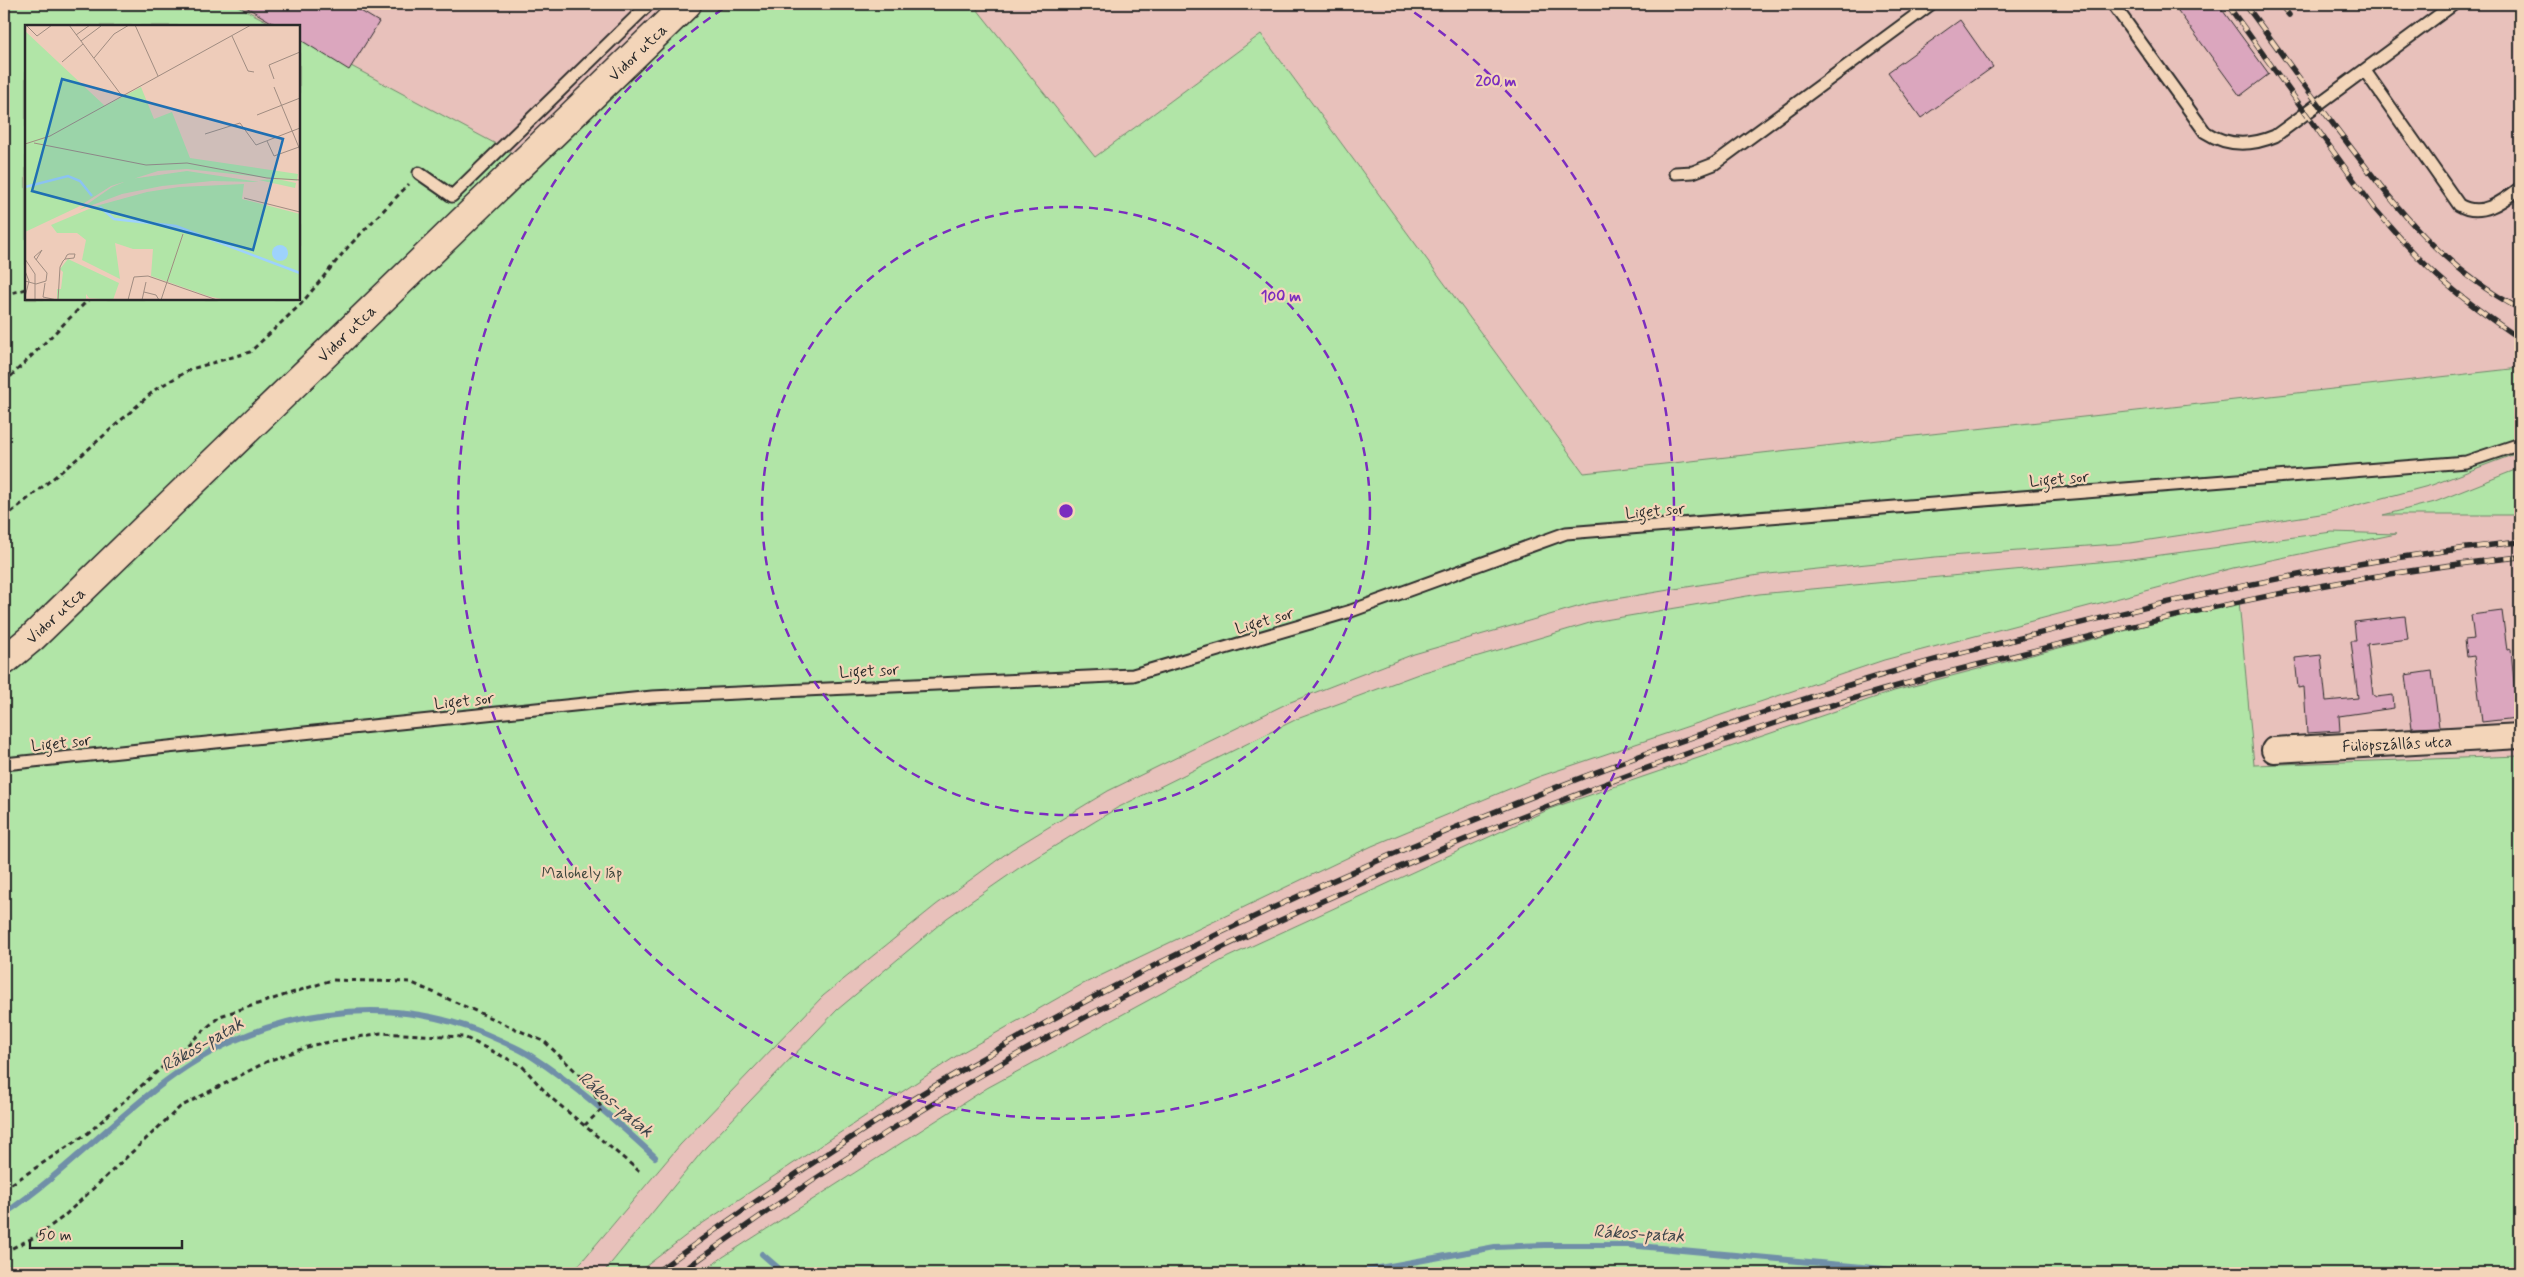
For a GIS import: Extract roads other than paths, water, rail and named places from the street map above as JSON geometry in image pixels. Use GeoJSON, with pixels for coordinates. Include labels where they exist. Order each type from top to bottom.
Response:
{"type":"FeatureCollection","features":[{"type":"Feature","properties":{"kind":"street","name":"Vidor utca"},"geometry":{"type":"LineString","coordinates":[[4,661],[33,637],[680,6]]}},
{"type":"Feature","properties":{"kind":"street","name":"Fülöpszállás utca"},"geometry":{"type":"LineString","coordinates":[[2274,750],[2520,736]]}},
{"type":"Feature","properties":{"kind":"lane"},"geometry":{"type":"LineString","coordinates":[[420,172],[452,196],[649,4]]}},
{"type":"Feature","properties":{"kind":"lane"},"geometry":{"type":"LineString","coordinates":[[1675,172],[1692,172],[1714,164],[1931,4]]}},
{"type":"Feature","properties":{"kind":"lane"},"geometry":{"type":"LineString","coordinates":[[2113,4],[2205,132],[2228,142],[2259,143],[2275,136],[2454,4]]}},
{"type":"Feature","properties":{"kind":"lane"},"geometry":{"type":"LineString","coordinates":[[2365,71],[2459,205],[2467,210],[2479,211],[2490,208],[2520,188]]}},
{"type":"Feature","properties":{"kind":"lane","name":"Liget sor"},"geometry":{"type":"LineString","coordinates":[[4,764],[652,697],[1133,674],[1351,611],[1566,533],[2466,462],[2520,444]]}},
{"type":"Feature","properties":{"kind":"waterway","name":"Rákos-patak"},"geometry":{"type":"LineString","coordinates":[[4,1214],[46,1183],[145,1097],[203,1057],[242,1037],[283,1023],[326,1014],[369,1011],[413,1014],[455,1023],[497,1039],[527,1053],[548,1067],[580,1091],[655,1157]]}},
{"type":"Feature","properties":{"kind":"waterway","name":"Rákos-patak"},"geometry":{"type":"LineString","coordinates":[[1352,1273],[1495,1247],[1545,1245],[1628,1245],[1926,1273]]}},
{"type":"Feature","properties":{"kind":"waterway","name":"Rákos-patak"},"geometry":{"type":"LineString","coordinates":[[762,1254],[784,1273]]}},
{"type":"Feature","properties":{"kind":"railway"},"geometry":{"type":"LineString","coordinates":[[2227,4],[2374,208],[2393,230],[2448,285],[2520,339]]}},
{"type":"Feature","properties":{"kind":"railway"},"geometry":{"type":"LineString","coordinates":[[2245,4],[2349,145],[2405,216],[2468,276],[2520,309]]}},
{"type":"Feature","properties":{"kind":"railway"},"geometry":{"type":"LineString","coordinates":[[2280,4],[2289,15]]}},
{"type":"Feature","properties":{"kind":"railway"},"geometry":{"type":"LineString","coordinates":[[655,1273],[848,1139],[969,1066],[1050,1021],[1132,977],[1299,896],[1469,822],[1555,788],[1642,755],[1772,710],[1870,679],[1962,653],[2145,608],[2269,581],[2394,558],[2520,542]]}},
{"type":"Feature","properties":{"kind":"railway"},"geometry":{"type":"LineString","coordinates":[[680,1273],[751,1222],[898,1125],[1037,1043],[1102,1008],[1301,910],[1437,851],[1555,803],[1707,746],[1809,712],[1956,670],[2151,622],[2273,595],[2396,573],[2520,557]]}},
{"type":"Feature","properties":{"kind":"park label","name":"Malohely láp"},"geometry":{"type":"Point","coordinates":[582,872]}}]}
